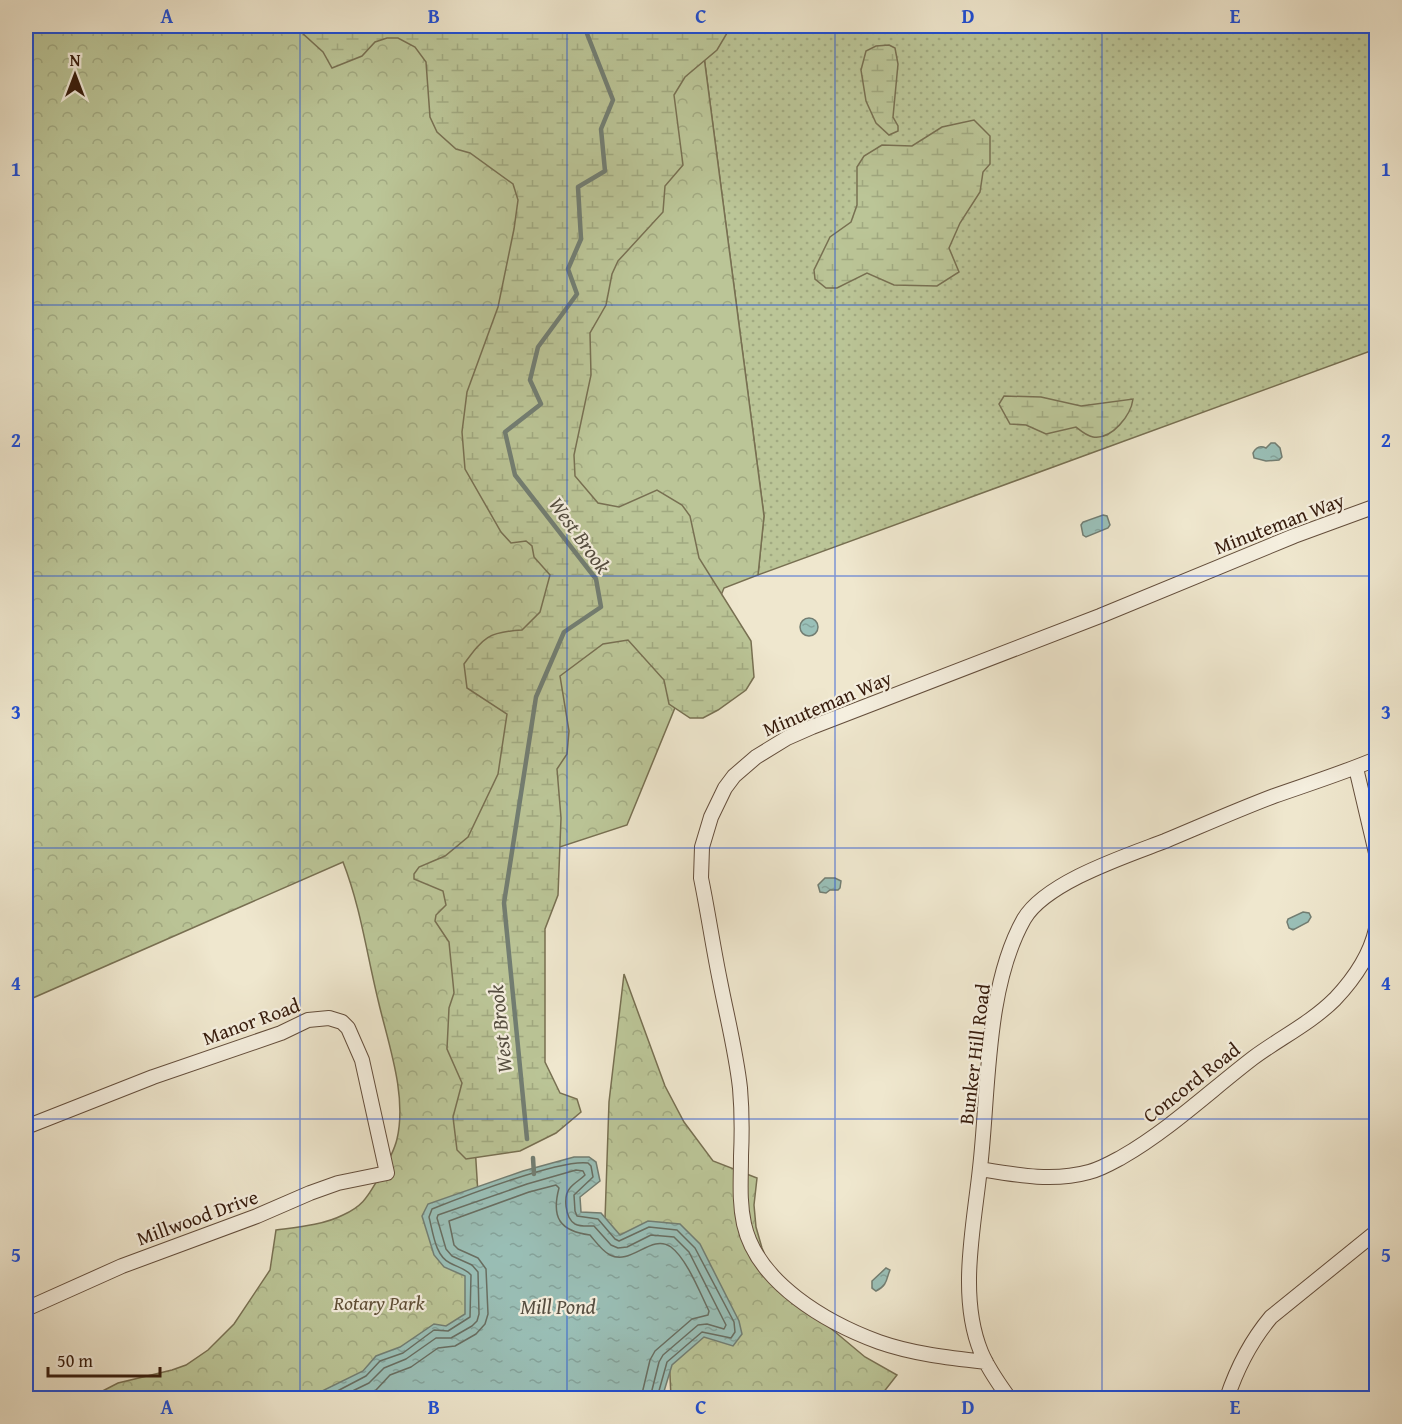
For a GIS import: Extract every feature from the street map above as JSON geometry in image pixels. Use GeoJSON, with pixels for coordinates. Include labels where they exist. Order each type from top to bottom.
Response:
{"type":"FeatureCollection","features":[{"type":"Feature","properties":{"kind":"street","name":"Minuteman Way"},"geometry":{"type":"LineString","coordinates":[[986,1362],[939,1356],[896,1347],[848,1328],[801,1302],[781,1284],[755,1251],[748,1238],[740,1197],[742,1128],[738,1077],[701,878],[702,847],[720,797],[734,776],[756,757],[787,738],[1111,612],[1294,536],[1377,506]]}},
{"type":"Feature","properties":{"kind":"street","name":"Bunker Hill Road"},"geometry":{"type":"LineString","coordinates":[[1009,1398],[986,1362],[975,1333],[969,1281],[971,1235],[998,996],[1009,956],[1021,926],[1037,904],[1077,878],[1256,803],[1377,759]]}},
{"type":"Feature","properties":{"kind":"street"},"geometry":{"type":"LineString","coordinates":[[1356,768],[1377,853]]}},
{"type":"Feature","properties":{"kind":"street","name":"Concord Road"},"geometry":{"type":"LineString","coordinates":[[980,1169],[1037,1177],[1073,1176],[1105,1166],[1133,1150],[1169,1125],[1250,1061],[1315,1016],[1332,1001],[1360,968],[1377,929]]}},
{"type":"Feature","properties":{"kind":"street","name":"Manor Road"},"geometry":{"type":"LineString","coordinates":[[26,1127],[153,1077],[280,1033],[308,1020],[329,1018],[342,1022],[348,1028],[362,1060],[387,1173]]}},
{"type":"Feature","properties":{"kind":"street","name":"Millwood Drive"},"geometry":{"type":"LineString","coordinates":[[26,1309],[111,1270],[257,1216],[310,1193],[387,1173]]}},
{"type":"Feature","properties":{"kind":"street"},"geometry":{"type":"LineString","coordinates":[[1227,1398],[1240,1363],[1259,1331],[1271,1317],[1377,1232]]}},
{"type":"Feature","properties":{"kind":"green space","name":"Rotary Park"},"geometry":{"type":"Polygon","coordinates":[[[26,26],[700,26],[764,516],[758,575],[724,588],[627,825],[523,859],[468,1033],[482,1258],[481,1311],[410,1398],[89,1398],[118,1383],[186,1365],[208,1350],[234,1324],[270,1270],[276,1230],[327,1221],[350,1211],[365,1199],[394,1149],[400,1123],[400,1106],[396,1071],[359,914],[343,862],[26,1001],[26,26]]]}},
{"type":"Feature","properties":{"kind":"green space"},"geometry":{"type":"Polygon","coordinates":[[[299,26],[736,26],[727,33],[717,50],[685,77],[674,95],[683,165],[665,186],[663,212],[618,261],[612,274],[606,305],[590,333],[591,375],[574,455],[575,476],[598,503],[619,507],[657,490],[682,505],[690,516],[699,558],[751,641],[754,677],[746,690],[718,710],[703,718],[690,718],[669,704],[664,680],[628,640],[603,644],[560,676],[569,731],[567,754],[557,769],[561,818],[558,895],[545,929],[545,1062],[560,1093],[577,1099],[581,1112],[556,1133],[520,1151],[466,1159],[457,1150],[453,1117],[462,1083],[447,1049],[449,1008],[454,993],[449,942],[435,921],[436,915],[446,905],[443,891],[414,879],[414,874],[419,867],[445,856],[468,837],[498,774],[507,714],[467,688],[464,664],[482,642],[501,632],[522,630],[540,612],[550,575],[534,557],[532,546],[526,541],[511,543],[501,532],[465,469],[462,432],[467,392],[498,307],[518,200],[513,184],[470,153],[456,149],[437,132],[430,117],[426,62],[415,47],[398,38],[387,38],[375,42],[362,56],[332,68],[323,52],[300,31],[299,26]]]}},
{"type":"Feature","properties":{"kind":"green space"},"geometry":{"type":"Polygon","coordinates":[[[700,26],[1376,26],[1376,349],[758,575],[764,516],[700,26]]]}},
{"type":"Feature","properties":{"kind":"green space"},"geometry":{"type":"Polygon","coordinates":[[[889,45],[895,48],[898,64],[893,117],[898,131],[889,135],[876,123],[866,101],[861,70],[866,51],[876,46],[889,45]]]}},
{"type":"Feature","properties":{"kind":"green space"},"geometry":{"type":"Polygon","coordinates":[[[974,120],[990,136],[990,164],[983,172],[980,192],[960,223],[949,248],[959,272],[937,286],[894,285],[867,273],[837,288],[826,288],[815,279],[814,270],[830,237],[851,222],[857,205],[857,167],[864,156],[882,145],[912,146],[942,127],[974,120]]]}},
{"type":"Feature","properties":{"kind":"green space"},"geometry":{"type":"Polygon","coordinates":[[[1004,396],[1041,397],[1081,406],[1133,399],[1129,412],[1113,431],[1107,435],[1093,437],[1076,427],[1046,434],[1026,425],[1010,424],[999,404],[1004,396]]]}},
{"type":"Feature","properties":{"kind":"green space","name":"Mill Pond"},"geometry":{"type":"Polygon","coordinates":[[[624,974],[665,1086],[684,1122],[713,1161],[757,1178],[754,1205],[756,1227],[768,1262],[791,1295],[865,1357],[897,1375],[879,1398],[671,1398],[665,1263],[596,1233],[605,1219],[609,1102],[624,974]]]}},
{"type":"Feature","properties":{"kind":"water"},"geometry":{"type":"Polygon","coordinates":[[[1271,443],[1275,443],[1280,448],[1282,457],[1279,460],[1266,461],[1254,458],[1253,453],[1257,448],[1266,448],[1271,443]]]}},
{"type":"Feature","properties":{"kind":"water"},"geometry":{"type":"Polygon","coordinates":[[[1103,515],[1107,516],[1110,525],[1108,528],[1086,537],[1083,535],[1081,525],[1083,522],[1103,515]]]}},
{"type":"Feature","properties":{"kind":"water"},"geometry":{"type":"Polygon","coordinates":[[[805,618],[813,618],[818,623],[816,634],[805,636],[800,631],[800,623],[805,618]]]}},
{"type":"Feature","properties":{"kind":"water"},"geometry":{"type":"Polygon","coordinates":[[[825,878],[835,878],[841,881],[840,888],[826,893],[820,892],[818,885],[825,878]]]}},
{"type":"Feature","properties":{"kind":"water"},"geometry":{"type":"Polygon","coordinates":[[[1303,912],[1309,913],[1311,917],[1308,922],[1293,930],[1289,928],[1288,919],[1303,912]]]}},
{"type":"Feature","properties":{"kind":"water","name":"Mill Pond"},"geometry":{"type":"Polygon","coordinates":[[[574,1157],[589,1157],[596,1162],[600,1181],[580,1197],[581,1212],[601,1213],[620,1235],[648,1221],[680,1224],[700,1244],[739,1321],[742,1334],[733,1346],[704,1337],[672,1365],[662,1398],[318,1398],[320,1392],[363,1371],[376,1356],[400,1347],[434,1324],[446,1326],[465,1314],[465,1276],[444,1267],[434,1255],[422,1216],[428,1204],[523,1171],[574,1157]]]}},
{"type":"Feature","properties":{"kind":"water"},"geometry":{"type":"Polygon","coordinates":[[[886,1268],[890,1270],[886,1282],[876,1291],[872,1288],[872,1281],[886,1268]]]}},
{"type":"Feature","properties":{"kind":"waterway","name":"West Brook"},"geometry":{"type":"LineString","coordinates":[[527,1139],[504,903],[536,697],[564,632],[601,607],[596,579],[515,475],[505,432],[541,404],[530,380],[538,347],[577,294],[568,269],[581,239],[578,187],[605,171],[601,129],[613,100],[584,26]]}},
{"type":"Feature","properties":{"kind":"waterway","name":"West Brook"},"geometry":{"type":"LineString","coordinates":[[533,1158],[534,1174]]}}]}
